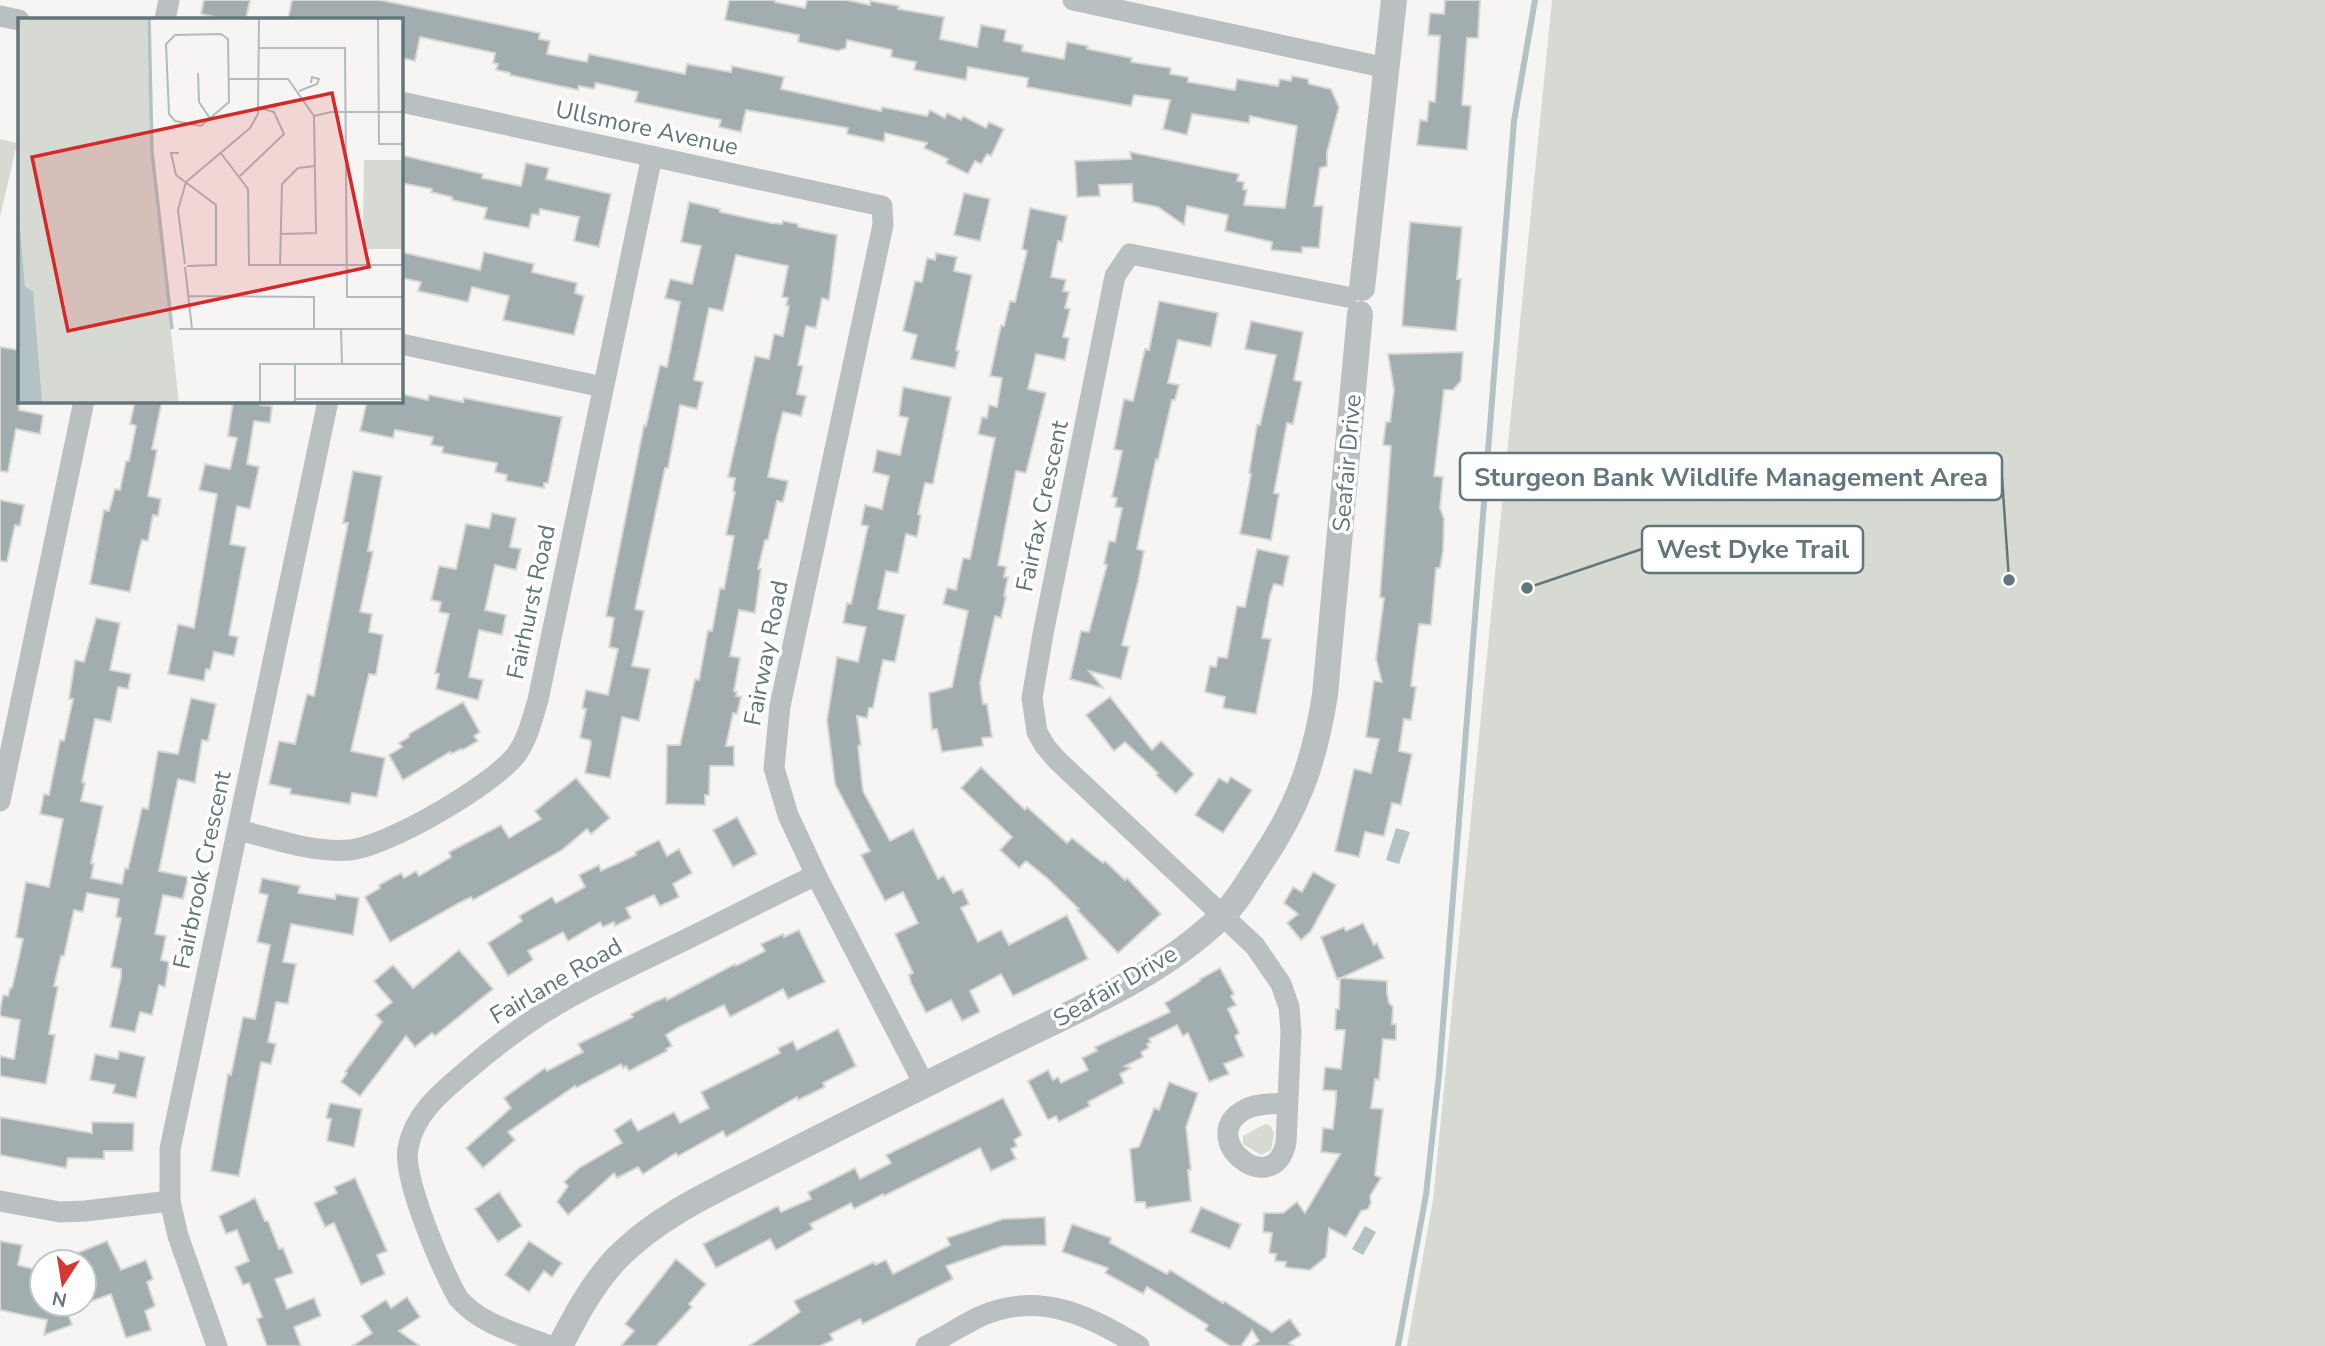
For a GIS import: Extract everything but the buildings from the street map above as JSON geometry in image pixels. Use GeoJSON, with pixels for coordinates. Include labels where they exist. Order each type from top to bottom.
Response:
{"type":"FeatureCollection","features":[{"type":"Feature","properties":{"kind":"street"},"geometry":{"type":"LineString","coordinates":[[165,18],[169,0]]}},
{"type":"Feature","properties":{"kind":"street"},"geometry":{"type":"LineString","coordinates":[[1073,0],[1387,68]]}},
{"type":"Feature","properties":{"kind":"street","name":"Seafair Drive"},"geometry":{"type":"LineString","coordinates":[[559,1346],[579,1309],[616,1259],[663,1220],[924,1084],[1125,986],[1181,949],[1223,916],[1276,842],[1302,788],[1320,724],[1327,681],[1356,300],[1394,0]]}},
{"type":"Feature","properties":{"kind":"street"},"geometry":{"type":"LineString","coordinates":[[0,16],[18,20]]}},
{"type":"Feature","properties":{"kind":"street","name":"Ullsmore Avenue"},"geometry":{"type":"LineString","coordinates":[[402,103],[882,206]]}},
{"type":"Feature","properties":{"kind":"street","name":"Fairhurst Road"},"geometry":{"type":"LineString","coordinates":[[239,830],[333,850],[372,845],[396,836],[486,782],[516,754],[525,739],[538,701],[652,156]]}},
{"type":"Feature","properties":{"kind":"street","name":"Fairway Road"},"geometry":{"type":"LineString","coordinates":[[882,206],[883,225],[776,733],[774,768],[779,790],[816,875],[924,1084]]}},
{"type":"Feature","properties":{"kind":"street","name":"Fairfax Crescent"},"geometry":{"type":"LineString","coordinates":[[1223,916],[1077,780],[1045,746],[1037,733],[1032,698],[1042,634],[1115,276],[1130,254],[1356,300]]}},
{"type":"Feature","properties":{"kind":"street"},"geometry":{"type":"LineString","coordinates":[[402,345],[603,387]]}},
{"type":"Feature","properties":{"kind":"street"},"geometry":{"type":"LineString","coordinates":[[0,801],[84,402]]}},
{"type":"Feature","properties":{"kind":"street","name":"Fairbrook Crescent"},"geometry":{"type":"LineString","coordinates":[[217,1346],[178,1236],[170,1201],[170,1149],[328,402]]}},
{"type":"Feature","properties":{"kind":"street","name":"Fairlane Road"},"geometry":{"type":"LineString","coordinates":[[550,1346],[484,1321],[468,1310],[458,1298],[409,1175],[406,1157],[408,1146],[420,1116],[439,1095],[486,1054],[541,1015],[583,991],[816,875]]}},
{"type":"Feature","properties":{"kind":"street"},"geometry":{"type":"LineString","coordinates":[[1223,916],[1255,946],[1281,984],[1289,1007],[1291,1032],[1287,1103]]}},
{"type":"Feature","properties":{"kind":"street"},"geometry":{"type":"LineString","coordinates":[[0,1201],[60,1212],[170,1201]]}},
{"type":"Feature","properties":{"kind":"street"},"geometry":{"type":"LineString","coordinates":[[935,1344],[981,1316],[1024,1306],[1073,1311],[1139,1346]]}},
{"type":"Feature","properties":{"kind":"shaded area"},"geometry":{"type":"Polygon","coordinates":[[[1552,0],[2325,0],[2325,1346],[1407,1346],[1433,1200],[1552,0]]]}},
{"type":"Feature","properties":{"kind":"shaded area"},"geometry":{"type":"Polygon","coordinates":[[[0,139],[17,143],[0,217],[0,139]]]}},
{"type":"Feature","properties":{"kind":"shaded area"},"geometry":{"type":"Polygon","coordinates":[[[1396,828],[1410,832],[1399,864],[1386,860],[1396,828]]]}},
{"type":"Feature","properties":{"kind":"shaded area"},"geometry":{"type":"Polygon","coordinates":[[[1265,1124],[1271,1126],[1274,1134],[1271,1150],[1261,1155],[1243,1144],[1243,1136],[1265,1124]]]}},
{"type":"Feature","properties":{"kind":"shaded area"},"geometry":{"type":"Polygon","coordinates":[[[1365,1226],[1376,1232],[1363,1255],[1352,1249],[1365,1226]]]}},
{"type":"Feature","properties":{"kind":"waterway"},"geometry":{"type":"LineString","coordinates":[[1398,1346],[1426,1195],[1439,1075],[1514,121],[1535,0]]}},
{"type":"Feature","properties":{"kind":"place","name":"Sturgeon Bank Wildlife Management Area"},"geometry":{"type":"Point","coordinates":[2009,580]}},
{"type":"Feature","properties":{"kind":"place","name":"West Dyke Trail"},"geometry":{"type":"Point","coordinates":[1527,588]}}]}
